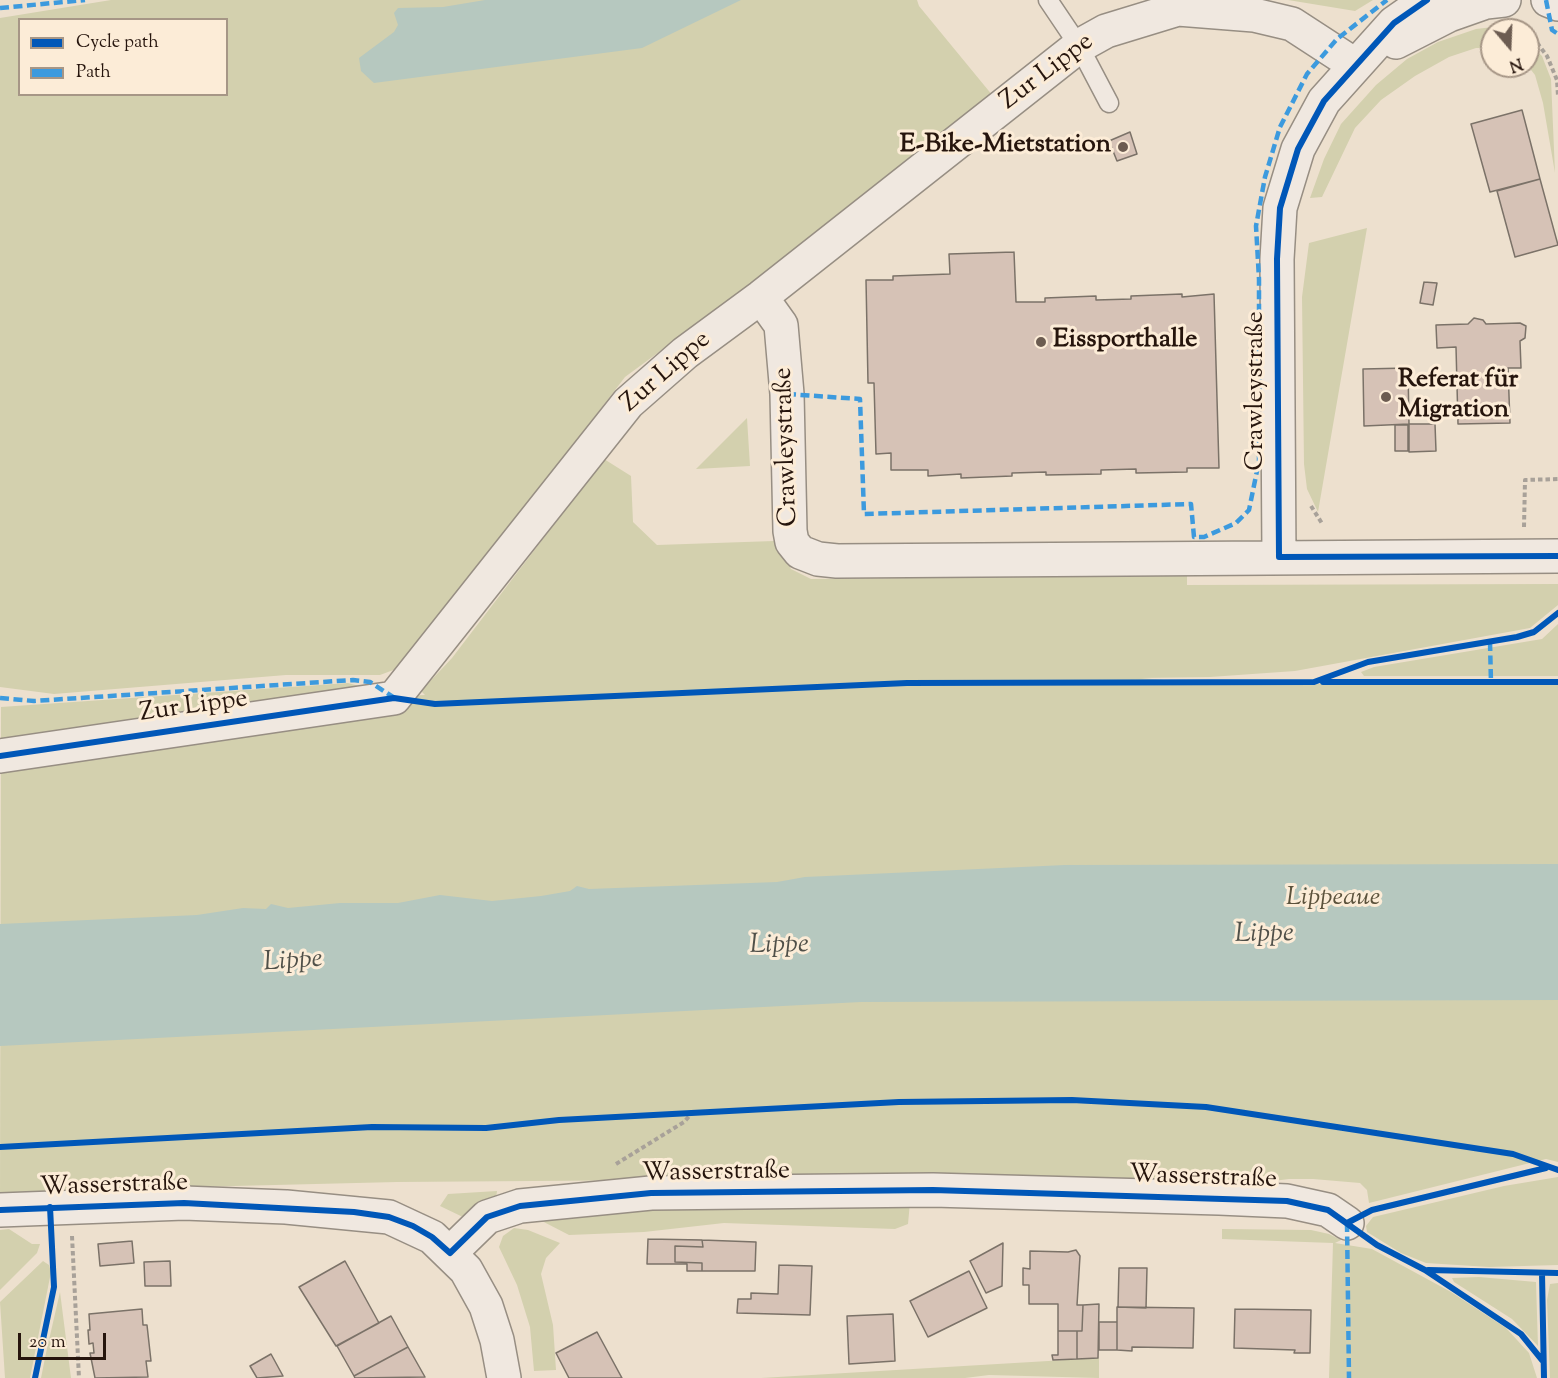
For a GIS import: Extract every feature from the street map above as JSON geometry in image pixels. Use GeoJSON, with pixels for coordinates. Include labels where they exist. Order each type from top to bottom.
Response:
{"type":"FeatureCollection","features":[{"type":"Feature","properties":{"kind":"street","name":"Crawleystraße"},"geometry":{"type":"LineString","coordinates":[[1279,557],[1277,259],[1280,208],[1298,149],[1324,101],[1394,23],[1427,0]]}},
{"type":"Feature","properties":{"kind":"street","name":"Crawleystraße"},"geometry":{"type":"LineString","coordinates":[[1355,65],[1449,15],[1486,2],[1504,0]]}},
{"type":"Feature","properties":{"kind":"street","name":"Zur Lippe"},"geometry":{"type":"LineString","coordinates":[[0,756],[394,698],[628,403],[685,353],[761,297],[1078,46],[1106,31],[1177,4],[1254,15],[1292,24],[1355,65]]}},
{"type":"Feature","properties":{"kind":"street"},"geometry":{"type":"LineString","coordinates":[[1540,13],[1558,4]]}},
{"type":"Feature","properties":{"kind":"street","name":"Crawleystraße"},"geometry":{"type":"LineString","coordinates":[[761,297],[781,325],[787,394],[792,542],[800,552],[818,559],[837,561],[1558,556]]}},
{"type":"Feature","properties":{"kind":"street","name":"Wasserstraße"},"geometry":{"type":"LineString","coordinates":[[0,1210],[184,1203],[354,1212],[389,1217],[413,1226],[432,1237],[450,1253],[487,1217],[520,1206],[651,1194],[933,1190],[1242,1199],[1287,1201],[1328,1210],[1347,1223]]}},
{"type":"Feature","properties":{"kind":"street"},"geometry":{"type":"LineString","coordinates":[[450,1253],[466,1270],[486,1306],[497,1340],[504,1378]]}},
{"type":"Feature","properties":{"kind":"lane"},"geometry":{"type":"LineString","coordinates":[[1048,0],[1078,46],[1109,103]]}},
{"type":"Feature","properties":{"kind":"path"},"geometry":{"type":"LineString","coordinates":[[1540,47],[1547,56],[1557,80],[1558,96]]}},
{"type":"Feature","properties":{"kind":"path"},"geometry":{"type":"LineString","coordinates":[[1524,536],[1525,480],[1558,479]]}},
{"type":"Feature","properties":{"kind":"path"},"geometry":{"type":"LineString","coordinates":[[1310,505],[1329,531]]}},
{"type":"Feature","properties":{"kind":"path"},"geometry":{"type":"LineString","coordinates":[[615,1165],[684,1122],[692,1113]]}},
{"type":"Feature","properties":{"kind":"path"},"geometry":{"type":"LineString","coordinates":[[70,1206],[79,1378]]}},
{"type":"Feature","properties":{"kind":"green space"},"geometry":{"type":"Polygon","coordinates":[[[111,0],[917,0],[919,6],[993,96],[811,240],[625,377],[412,656],[396,669],[380,675],[286,675],[54,694],[0,687],[0,18],[111,0]]]}},
{"type":"Feature","properties":{"kind":"green space"},"geometry":{"type":"Polygon","coordinates":[[[1288,0],[1373,0],[1355,11],[1288,0]]]}},
{"type":"Feature","properties":{"kind":"green space"},"geometry":{"type":"Polygon","coordinates":[[[1480,29],[1480,48],[1449,57],[1415,76],[1381,100],[1355,128],[1322,197],[1310,198],[1324,159],[1341,124],[1376,85],[1407,59],[1438,42],[1480,29]]]}},
{"type":"Feature","properties":{"kind":"green space"},"geometry":{"type":"Polygon","coordinates":[[[1540,54],[1551,79],[1555,173],[1543,103],[1536,78],[1540,78],[1540,54]]]}},
{"type":"Feature","properties":{"kind":"green space"},"geometry":{"type":"Polygon","coordinates":[[[1367,228],[1318,512],[1307,489],[1304,464],[1302,297],[1309,243],[1367,228]]]}},
{"type":"Feature","properties":{"kind":"green space"},"geometry":{"type":"Polygon","coordinates":[[[747,418],[750,466],[696,469],[747,418]]]}},
{"type":"Feature","properties":{"kind":"green space","name":"Lippeaue"},"geometry":{"type":"Polygon","coordinates":[[[604,459],[631,476],[633,522],[657,545],[774,541],[791,569],[811,579],[1187,575],[1187,585],[1558,584],[1558,605],[1530,628],[1295,671],[1210,677],[1141,678],[1221,685],[1558,681],[1558,1162],[1546,1159],[1369,1203],[1367,1190],[1360,1183],[1313,1179],[1289,1179],[1234,1186],[945,1178],[397,1182],[71,1190],[0,1199],[1,707],[348,683],[359,686],[339,692],[399,696],[425,695],[421,691],[452,658],[604,459]]]}},
{"type":"Feature","properties":{"kind":"green space"},"geometry":{"type":"Polygon","coordinates":[[[1558,624],[1558,676],[1364,676],[1361,672],[1374,667],[1542,639],[1558,624]]]}},
{"type":"Feature","properties":{"kind":"green space"},"geometry":{"type":"Polygon","coordinates":[[[1558,1177],[1558,1265],[1489,1267],[1426,1263],[1401,1253],[1367,1232],[1366,1226],[1373,1217],[1504,1186],[1558,1177]]]}},
{"type":"Feature","properties":{"kind":"green space"},"geometry":{"type":"Polygon","coordinates":[[[497,1191],[496,1199],[467,1219],[440,1206],[448,1194],[497,1191]]]}},
{"type":"Feature","properties":{"kind":"green space"},"geometry":{"type":"Polygon","coordinates":[[[910,1202],[908,1224],[895,1229],[724,1223],[644,1232],[569,1235],[540,1220],[548,1211],[910,1202]]]}},
{"type":"Feature","properties":{"kind":"green space"},"geometry":{"type":"Polygon","coordinates":[[[514,1228],[528,1230],[560,1243],[546,1258],[541,1274],[553,1325],[556,1370],[534,1371],[530,1327],[517,1285],[499,1247],[503,1236],[514,1228]]]}},
{"type":"Feature","properties":{"kind":"green space"},"geometry":{"type":"Polygon","coordinates":[[[9,1229],[32,1244],[40,1244],[37,1253],[0,1290],[0,1230],[9,1229]]]}},
{"type":"Feature","properties":{"kind":"green space"},"geometry":{"type":"Polygon","coordinates":[[[1222,1229],[1311,1230],[1329,1234],[1341,1240],[1335,1243],[1372,1249],[1451,1292],[1506,1328],[1529,1353],[1537,1378],[1329,1378],[1333,1243],[1222,1239],[1222,1229]]]}},
{"type":"Feature","properties":{"kind":"green space"},"geometry":{"type":"Polygon","coordinates":[[[43,1261],[49,1265],[51,1272],[30,1378],[5,1378],[0,1302],[43,1261]]]}},
{"type":"Feature","properties":{"kind":"green space"},"geometry":{"type":"Polygon","coordinates":[[[1479,1277],[1536,1282],[1538,1346],[1512,1319],[1454,1282],[1452,1278],[1479,1277]]]}},
{"type":"Feature","properties":{"kind":"green space"},"geometry":{"type":"Polygon","coordinates":[[[1558,1283],[1558,1378],[1550,1378],[1547,1300],[1550,1284],[1558,1283]]]}},
{"type":"Feature","properties":{"kind":"green space"},"geometry":{"type":"Polygon","coordinates":[[[60,1292],[71,1378],[41,1378],[46,1353],[60,1292]]]}},
{"type":"Feature","properties":{"kind":"green space"},"geometry":{"type":"Polygon","coordinates":[[[1099,1358],[1099,1378],[989,1375],[965,1378],[761,1378],[1099,1358]]]}},
{"type":"Feature","properties":{"kind":"water"},"geometry":{"type":"Polygon","coordinates":[[[485,0],[741,0],[642,48],[374,83],[361,71],[359,58],[394,32],[398,25],[394,13],[398,8],[443,7],[485,0]]]}},
{"type":"Feature","properties":{"kind":"water","name":"Lippe"},"geometry":{"type":"Polygon","coordinates":[[[1558,864],[1558,1000],[861,1002],[0,1046],[0,924],[197,915],[243,908],[266,909],[271,904],[288,908],[340,903],[398,903],[440,895],[492,901],[570,891],[577,886],[589,889],[777,882],[805,877],[1065,865],[1558,864]]]}},
{"type":"Feature","properties":{"kind":"building"},"geometry":{"type":"Polygon","coordinates":[[[1522,110],[1540,179],[1490,192],[1471,124],[1522,110]]]}},
{"type":"Feature","properties":{"kind":"building","name":"E-Bike-Mietstation"},"geometry":{"type":"Polygon","coordinates":[[[1130,132],[1137,154],[1117,161],[1109,141],[1130,132]]]}},
{"type":"Feature","properties":{"kind":"building"},"geometry":{"type":"Polygon","coordinates":[[[1540,179],[1558,245],[1515,257],[1497,191],[1540,179]]]}},
{"type":"Feature","properties":{"kind":"building","name":"Eissporthalle"},"geometry":{"type":"Polygon","coordinates":[[[1014,252],[1016,302],[1045,302],[1045,298],[1096,296],[1096,300],[1131,299],[1131,296],[1182,294],[1182,297],[1214,294],[1219,468],[1187,468],[1187,472],[1136,473],[1136,469],[1101,470],[1101,474],[1012,473],[1012,476],[961,478],[961,474],[928,476],[928,470],[891,470],[891,453],[876,454],[874,383],[868,383],[866,280],[893,280],[893,276],[950,274],[949,254],[1014,252]]]}},
{"type":"Feature","properties":{"kind":"building"},"geometry":{"type":"Polygon","coordinates":[[[1424,282],[1437,283],[1433,305],[1420,303],[1424,282]]]}},
{"type":"Feature","properties":{"kind":"building"},"geometry":{"type":"Polygon","coordinates":[[[1474,318],[1483,320],[1486,324],[1520,323],[1526,326],[1525,338],[1520,341],[1521,368],[1508,368],[1510,423],[1458,424],[1456,347],[1437,348],[1436,325],[1468,324],[1474,318]]]}},
{"type":"Feature","properties":{"kind":"building","name":"Referat für Migration"},"geometry":{"type":"Polygon","coordinates":[[[1408,368],[1409,424],[1364,426],[1363,369],[1408,368]]]}},
{"type":"Feature","properties":{"kind":"building"},"geometry":{"type":"Polygon","coordinates":[[[1409,424],[1435,424],[1436,451],[1409,452],[1409,424]]]}},
{"type":"Feature","properties":{"kind":"building"},"geometry":{"type":"Polygon","coordinates":[[[1395,425],[1408,425],[1408,451],[1395,451],[1395,425]]]}},
{"type":"Feature","properties":{"kind":"building"},"geometry":{"type":"Polygon","coordinates":[[[648,1239],[702,1240],[703,1247],[675,1246],[675,1262],[702,1263],[702,1271],[687,1271],[687,1264],[647,1264],[648,1239]]]}},
{"type":"Feature","properties":{"kind":"building"},"geometry":{"type":"Polygon","coordinates":[[[702,1240],[756,1242],[755,1271],[702,1271],[702,1263],[675,1262],[675,1246],[703,1247],[702,1240]]]}},
{"type":"Feature","properties":{"kind":"building"},"geometry":{"type":"Polygon","coordinates":[[[132,1241],[134,1263],[100,1266],[98,1244],[132,1241]]]}},
{"type":"Feature","properties":{"kind":"building"},"geometry":{"type":"Polygon","coordinates":[[[1003,1243],[1002,1286],[986,1293],[970,1261],[1003,1243]]]}},
{"type":"Feature","properties":{"kind":"building"},"geometry":{"type":"Polygon","coordinates":[[[1076,1250],[1080,1256],[1077,1305],[1083,1305],[1082,1331],[1058,1331],[1058,1304],[1029,1304],[1029,1285],[1023,1285],[1023,1268],[1030,1269],[1030,1251],[1068,1252],[1076,1250]]]}},
{"type":"Feature","properties":{"kind":"building"},"geometry":{"type":"Polygon","coordinates":[[[170,1261],[171,1286],[145,1286],[144,1262],[170,1261]]]}},
{"type":"Feature","properties":{"kind":"building"},"geometry":{"type":"Polygon","coordinates":[[[345,1261],[379,1323],[336,1346],[299,1287],[345,1261]]]}},
{"type":"Feature","properties":{"kind":"building"},"geometry":{"type":"Polygon","coordinates":[[[779,1265],[812,1266],[810,1315],[737,1313],[738,1299],[751,1299],[751,1293],[778,1294],[779,1265]]]}},
{"type":"Feature","properties":{"kind":"building"},"geometry":{"type":"Polygon","coordinates":[[[1119,1268],[1147,1268],[1146,1308],[1118,1307],[1119,1268]]]}},
{"type":"Feature","properties":{"kind":"building"},"geometry":{"type":"Polygon","coordinates":[[[969,1271],[987,1308],[928,1337],[910,1301],[969,1271]]]}},
{"type":"Feature","properties":{"kind":"building"},"geometry":{"type":"Polygon","coordinates":[[[1099,1304],[1098,1358],[1077,1359],[1077,1331],[1082,1331],[1083,1305],[1099,1304]]]}},
{"type":"Feature","properties":{"kind":"building"},"geometry":{"type":"Polygon","coordinates":[[[1117,1307],[1194,1308],[1193,1348],[1132,1347],[1132,1351],[1117,1350],[1117,1307]]]}},
{"type":"Feature","properties":{"kind":"building"},"geometry":{"type":"Polygon","coordinates":[[[142,1309],[143,1325],[147,1325],[151,1361],[146,1361],[148,1377],[95,1378],[90,1353],[94,1353],[93,1343],[89,1344],[89,1314],[142,1309]]]}},
{"type":"Feature","properties":{"kind":"building"},"geometry":{"type":"Polygon","coordinates":[[[1235,1309],[1311,1310],[1310,1353],[1294,1353],[1295,1350],[1234,1348],[1235,1309]]]}},
{"type":"Feature","properties":{"kind":"building"},"geometry":{"type":"Polygon","coordinates":[[[893,1314],[895,1361],[849,1364],[847,1316],[893,1314]]]}},
{"type":"Feature","properties":{"kind":"building"},"geometry":{"type":"Polygon","coordinates":[[[391,1316],[408,1347],[354,1376],[337,1346],[391,1316]]]}},
{"type":"Feature","properties":{"kind":"building"},"geometry":{"type":"Polygon","coordinates":[[[1099,1322],[1117,1322],[1117,1350],[1099,1350],[1099,1322]]]}},
{"type":"Feature","properties":{"kind":"building"},"geometry":{"type":"Polygon","coordinates":[[[1058,1331],[1077,1331],[1077,1359],[1053,1360],[1052,1355],[1058,1355],[1058,1331]]]}},
{"type":"Feature","properties":{"kind":"building"},"geometry":{"type":"Polygon","coordinates":[[[597,1332],[622,1378],[569,1378],[556,1353],[597,1332]]]}},
{"type":"Feature","properties":{"kind":"building"},"geometry":{"type":"Polygon","coordinates":[[[408,1347],[425,1377],[355,1378],[354,1376],[408,1347]]]}},
{"type":"Feature","properties":{"kind":"building"},"geometry":{"type":"Polygon","coordinates":[[[271,1354],[283,1376],[257,1378],[250,1366],[271,1354]]]}},
{"type":"Feature","properties":{"kind":"marked path"},"geometry":{"type":"LineString","coordinates":[[0,8],[85,0]]}},
{"type":"Feature","properties":{"kind":"marked path"},"geometry":{"type":"LineString","coordinates":[[787,394],[860,399],[864,514],[1191,504],[1194,537],[1204,537],[1236,523],[1249,510],[1259,461],[1259,279],[1256,226],[1265,177],[1280,127],[1307,74],[1337,39],[1387,0]]}},
{"type":"Feature","properties":{"kind":"marked path"},"geometry":{"type":"LineString","coordinates":[[1546,0],[1552,30],[1558,34]]}},
{"type":"Feature","properties":{"kind":"marked path"},"geometry":{"type":"LineString","coordinates":[[1490,642],[1491,683]]}},
{"type":"Feature","properties":{"kind":"marked path"},"geometry":{"type":"LineString","coordinates":[[0,698],[34,701],[353,680],[370,682],[393,697]]}},
{"type":"Feature","properties":{"kind":"marked path"},"geometry":{"type":"LineString","coordinates":[[1347,1223],[1349,1378]]}},
{"type":"Feature","properties":{"kind":"cycle path"},"geometry":{"type":"LineString","coordinates":[[1427,0],[1394,23],[1324,101],[1298,149],[1280,208],[1277,259],[1279,557],[1558,556]]}},
{"type":"Feature","properties":{"kind":"cycle path"},"geometry":{"type":"LineString","coordinates":[[0,756],[394,698],[435,704],[907,683],[1314,682],[1368,662],[1517,637],[1534,632],[1558,613]]}},
{"type":"Feature","properties":{"kind":"cycle path"},"geometry":{"type":"LineString","coordinates":[[1323,682],[1558,682]]}},
{"type":"Feature","properties":{"kind":"cycle path"},"geometry":{"type":"LineString","coordinates":[[0,1147],[372,1127],[486,1128],[559,1120],[899,1102],[1072,1100],[1206,1107],[1513,1154],[1558,1170]]}},
{"type":"Feature","properties":{"kind":"cycle path"},"geometry":{"type":"LineString","coordinates":[[1347,1223],[1372,1210],[1546,1168]]}},
{"type":"Feature","properties":{"kind":"cycle path"},"geometry":{"type":"LineString","coordinates":[[0,1210],[184,1203],[354,1212],[389,1217],[413,1226],[432,1237],[450,1253],[487,1217],[520,1206],[651,1193],[933,1190],[1287,1201],[1328,1210],[1377,1245],[1425,1270],[1521,1334],[1542,1360]]}},
{"type":"Feature","properties":{"kind":"cycle path"},"geometry":{"type":"LineString","coordinates":[[35,1378],[54,1287],[50,1207]]}},
{"type":"Feature","properties":{"kind":"cycle path"},"geometry":{"type":"LineString","coordinates":[[1428,1270],[1558,1273]]}},
{"type":"Feature","properties":{"kind":"cycle path"},"geometry":{"type":"LineString","coordinates":[[1542,1273],[1544,1378]]}},
{"type":"Feature","properties":{"kind":"place","name":"E-Bike-Mietstation"},"geometry":{"type":"Point","coordinates":[1123,147]}},
{"type":"Feature","properties":{"kind":"place","name":"Eissporthalle"},"geometry":{"type":"Point","coordinates":[1041,342]}},
{"type":"Feature","properties":{"kind":"place","name":"Referat für Migration"},"geometry":{"type":"Point","coordinates":[1386,397]}}]}
